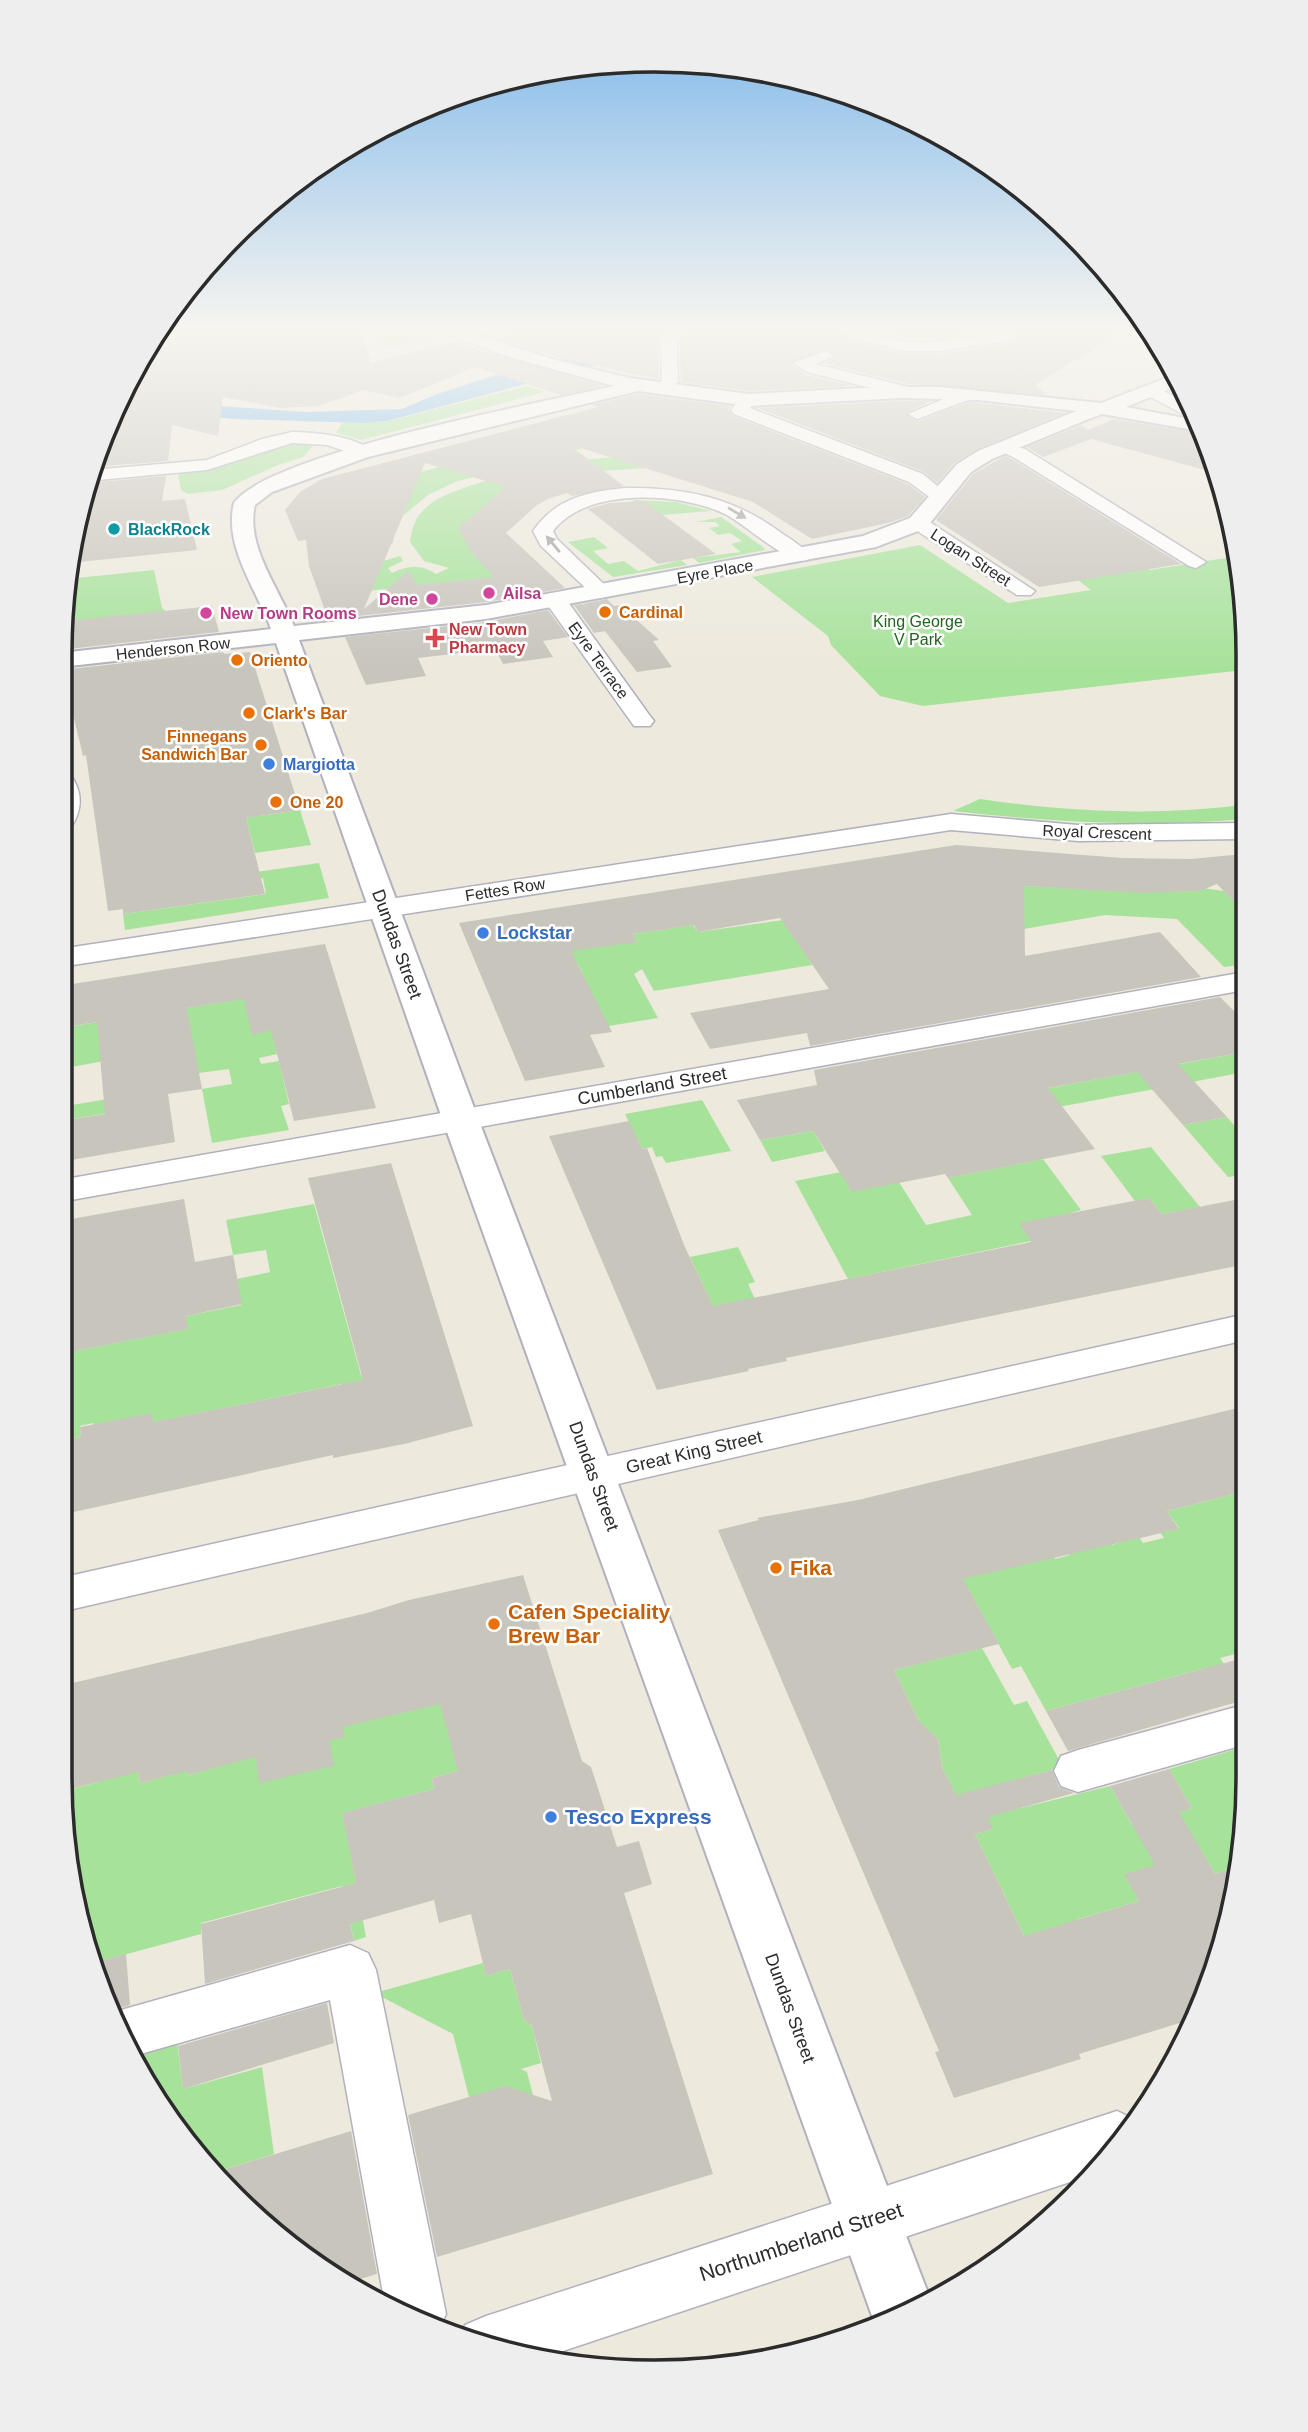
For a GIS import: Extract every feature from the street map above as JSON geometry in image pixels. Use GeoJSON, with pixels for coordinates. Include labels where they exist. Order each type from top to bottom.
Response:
{"type":"FeatureCollection","features":[{"type":"Feature","properties":{"kind":"street"},"geometry":{"type":"LineString","coordinates":[[101,475],[202,466],[240,456],[273,441]]}},
{"type":"Feature","properties":{"kind":"street"},"geometry":{"type":"LineString","coordinates":[[332,441],[363,452],[405,441]]}},
{"type":"Feature","properties":{"kind":"street"},"geometry":{"type":"LineString","coordinates":[[822,441],[915,477],[939,495]]}},
{"type":"Feature","properties":{"kind":"street"},"geometry":{"type":"LineString","coordinates":[[918,523],[964,468],[1016,441]]}},
{"type":"Feature","properties":{"kind":"street"},"geometry":{"type":"LineString","coordinates":[[1001,447],[1019,453],[1196,562]]}},
{"type":"Feature","properties":{"kind":"street","name":"Dundas Street"},"geometry":{"type":"LineString","coordinates":[[363,452],[268,484],[251,494],[244,504],[241,517],[246,536],[285,635],[461,1121],[900,2305]]}},
{"type":"Feature","properties":{"kind":"street"},"geometry":{"type":"LineString","coordinates":[[601,592],[548,542],[543,531],[549,518],[556,512],[591,499],[650,493],[713,502],[735,511],[800,556]]}},
{"type":"Feature","properties":{"kind":"street","name":"Eyre Place"},"geometry":{"type":"LineString","coordinates":[[285,635],[601,592],[868,542],[918,523]]}},
{"type":"Feature","properties":{"kind":"street","name":"Logan Street"},"geometry":{"type":"LineString","coordinates":[[918,523],[1024,591]]}},
{"type":"Feature","properties":{"kind":"street","name":"Eyre Terrace"},"geometry":{"type":"LineString","coordinates":[[555,600],[642,721]]}},
{"type":"Feature","properties":{"kind":"street","name":"Henderson Row"},"geometry":{"type":"LineString","coordinates":[[72,659],[285,635]]}},
{"type":"Feature","properties":{"kind":"street","name":"Fettes Row"},"geometry":{"type":"LineString","coordinates":[[72,956],[951,822]]}},
{"type":"Feature","properties":{"kind":"street","name":"Royal Crescent"},"geometry":{"type":"LineString","coordinates":[[951,822],[1079,833],[1236,831]]}},
{"type":"Feature","properties":{"kind":"street","name":"Cumberland Street"},"geometry":{"type":"LineString","coordinates":[[72,1189],[1236,983]]}},
{"type":"Feature","properties":{"kind":"street","name":"Great King Street"},"geometry":{"type":"LineString","coordinates":[[72,1592],[1236,1329]]}},
{"type":"Feature","properties":{"kind":"street"},"geometry":{"type":"LineString","coordinates":[[1077,1771],[1236,1727]]}},
{"type":"Feature","properties":{"kind":"street"},"geometry":{"type":"LineString","coordinates":[[130,2032],[350,1970],[415,2309]]}},
{"type":"Feature","properties":{"kind":"street","name":"Northumberland Street"},"geometry":{"type":"LineString","coordinates":[[504,2340],[1108,2142]]}},
{"type":"Feature","properties":{"kind":"green space"},"geometry":{"type":"Polygon","coordinates":[[[559,441],[608,441],[455,482],[428,495],[405,514],[379,514],[394,534],[393,543],[372,547],[383,561],[400,556],[403,561],[388,568],[392,573],[414,567],[425,568],[436,574],[449,568],[424,561],[410,542],[418,517],[429,505],[444,496],[492,479],[578,461],[619,458],[649,468],[599,471],[502,495],[499,583],[490,584],[485,578],[368,591],[375,484],[500,451],[559,441]]]}},
{"type":"Feature","properties":{"kind":"green space"},"geometry":{"type":"Polygon","coordinates":[[[302,443],[313,446],[303,457],[222,490],[188,494],[181,490],[178,475],[182,473],[239,461],[286,444],[302,443]]]}},
{"type":"Feature","properties":{"kind":"green space"},"geometry":{"type":"Polygon","coordinates":[[[634,500],[676,502],[711,511],[661,515],[632,503],[634,500]]]}},
{"type":"Feature","properties":{"kind":"green space"},"geometry":{"type":"Polygon","coordinates":[[[721,517],[765,550],[699,563],[693,558],[741,552],[731,544],[742,541],[730,533],[718,535],[709,528],[720,526],[715,522],[696,522],[721,517]]]}},
{"type":"Feature","properties":{"kind":"green space"},"geometry":{"type":"Polygon","coordinates":[[[594,537],[608,548],[593,551],[608,564],[624,561],[638,571],[681,560],[687,565],[613,577],[568,542],[594,537]]]}},
{"type":"Feature","properties":{"kind":"green space","name":"King George V Park"},"geometry":{"type":"Polygon","coordinates":[[[920,545],[1008,603],[1091,590],[1050,559],[1143,565],[1150,570],[1228,558],[1235,616],[1236,671],[923,706],[880,696],[831,645],[828,636],[752,577],[920,545]]]}},
{"type":"Feature","properties":{"kind":"green space"},"geometry":{"type":"Polygon","coordinates":[[[154,570],[162,608],[167,612],[73,621],[77,578],[154,570]]]}},
{"type":"Feature","properties":{"kind":"green space"},"geometry":{"type":"Polygon","coordinates":[[[980,799],[1112,811],[1178,811],[1236,806],[1236,820],[1171,823],[1098,822],[953,811],[980,799]]]}},
{"type":"Feature","properties":{"kind":"green space"},"geometry":{"type":"Polygon","coordinates":[[[300,810],[311,845],[255,853],[246,818],[300,810]]]}},
{"type":"Feature","properties":{"kind":"green space"},"geometry":{"type":"Polygon","coordinates":[[[319,863],[329,898],[125,930],[123,914],[266,894],[263,878],[258,878],[256,872],[319,863]]]}},
{"type":"Feature","properties":{"kind":"green space"},"geometry":{"type":"Polygon","coordinates":[[[1024,886],[1140,892],[1200,891],[1202,888],[1224,891],[1236,903],[1236,965],[1224,967],[1177,919],[1105,915],[1024,929],[802,949],[812,965],[654,991],[642,969],[634,974],[658,1018],[584,1030],[559,977],[582,972],[577,963],[554,966],[554,940],[637,942],[633,934],[693,925],[698,932],[1024,886]]]}},
{"type":"Feature","properties":{"kind":"green space"},"geometry":{"type":"Polygon","coordinates":[[[241,995],[271,1026],[277,1054],[259,1058],[261,1064],[279,1061],[289,1104],[281,1106],[289,1130],[212,1143],[202,1089],[232,1084],[229,1069],[199,1073],[160,1051],[72,1067],[72,1026],[230,1001],[241,995]]]}},
{"type":"Feature","properties":{"kind":"green space"},"geometry":{"type":"Polygon","coordinates":[[[1236,1054],[1236,1074],[845,1147],[989,1099],[1236,1054]]]}},
{"type":"Feature","properties":{"kind":"green space"},"geometry":{"type":"Polygon","coordinates":[[[167,1089],[169,1103],[72,1119],[72,1105],[167,1089]]]}},
{"type":"Feature","properties":{"kind":"green space"},"geometry":{"type":"Polygon","coordinates":[[[702,1100],[731,1151],[666,1163],[662,1156],[656,1157],[652,1147],[642,1149],[625,1114],[702,1100]]]}},
{"type":"Feature","properties":{"kind":"green space"},"geometry":{"type":"Polygon","coordinates":[[[1227,1117],[1236,1128],[1236,1177],[1228,1177],[1183,1125],[1227,1117]]]}},
{"type":"Feature","properties":{"kind":"green space"},"geometry":{"type":"Polygon","coordinates":[[[813,1131],[825,1151],[772,1162],[760,1140],[813,1131]]]}},
{"type":"Feature","properties":{"kind":"green space"},"geometry":{"type":"Polygon","coordinates":[[[1151,1147],[1200,1207],[1162,1214],[1149,1198],[1135,1201],[1101,1156],[1151,1147]]]}},
{"type":"Feature","properties":{"kind":"green space"},"geometry":{"type":"Polygon","coordinates":[[[1043,1159],[1081,1210],[1070,1213],[1083,1230],[1020,1223],[1031,1241],[848,1279],[795,1181],[841,1172],[899,1182],[926,1225],[972,1215],[948,1178],[1043,1159]]]}},
{"type":"Feature","properties":{"kind":"green space"},"geometry":{"type":"Polygon","coordinates":[[[314,1204],[361,1375],[377,1385],[342,1384],[95,1434],[93,1423],[80,1426],[81,1437],[72,1439],[72,1352],[187,1329],[186,1316],[241,1305],[237,1279],[270,1272],[266,1250],[233,1255],[226,1220],[314,1204]]]}},
{"type":"Feature","properties":{"kind":"green space"},"geometry":{"type":"Polygon","coordinates":[[[738,1247],[755,1282],[748,1284],[755,1299],[716,1313],[690,1257],[738,1247]]]}},
{"type":"Feature","properties":{"kind":"green space"},"geometry":{"type":"Polygon","coordinates":[[[1236,1494],[1236,1654],[1220,1658],[1236,1682],[1236,1702],[1226,1705],[1202,1669],[1046,1711],[1021,1666],[1012,1669],[974,1599],[966,1601],[847,1580],[1043,1539],[1055,1559],[1070,1555],[1059,1537],[1100,1527],[1112,1545],[1125,1541],[1114,1524],[1128,1520],[1143,1543],[1164,1538],[1148,1515],[1155,1513],[1167,1532],[1179,1528],[1167,1511],[1236,1494]]]}},
{"type":"Feature","properties":{"kind":"green space"},"geometry":{"type":"Polygon","coordinates":[[[982,1648],[1014,1705],[1027,1701],[1063,1767],[1008,1782],[1021,1808],[1110,1786],[1132,1825],[1192,1808],[1169,1769],[1236,1749],[1235,1816],[1229,1869],[1215,1874],[1199,1847],[1191,1859],[1125,1874],[1139,1901],[1079,1919],[1027,1942],[975,1834],[993,1829],[964,1813],[942,1767],[938,1739],[927,1729],[923,1729],[894,1670],[982,1648]]]}},
{"type":"Feature","properties":{"kind":"green space"},"geometry":{"type":"Polygon","coordinates":[[[465,1680],[458,1771],[432,1778],[434,1789],[343,1813],[366,1937],[354,1941],[342,1886],[201,1923],[201,1934],[102,1961],[83,1892],[73,1816],[72,1789],[99,1782],[99,1772],[138,1762],[140,1783],[175,1774],[186,1750],[189,1775],[202,1771],[199,1747],[329,1741],[340,1712],[392,1715],[410,1711],[406,1696],[465,1680]]]}},
{"type":"Feature","properties":{"kind":"green space"},"geometry":{"type":"Polygon","coordinates":[[[483,1963],[486,1976],[510,1969],[524,2020],[532,2026],[541,2063],[521,2069],[527,2072],[533,2095],[469,2097],[453,2034],[378,1995],[378,1992],[483,1963]]]}},
{"type":"Feature","properties":{"kind":"green space"},"geometry":{"type":"Polygon","coordinates":[[[177,2041],[183,2089],[262,2067],[274,2154],[223,2170],[170,2101],[140,2051],[177,2041]]]}},
{"type":"Feature","properties":{"kind":"building"},"geometry":{"type":"Polygon","coordinates":[[[112,441],[170,441],[168,461],[103,466],[112,441]]]}},
{"type":"Feature","properties":{"kind":"building"},"geometry":{"type":"Polygon","coordinates":[[[466,441],[799,441],[908,484],[925,497],[908,516],[888,523],[812,539],[753,502],[568,444],[624,486],[572,496],[567,493],[548,499],[537,505],[506,533],[565,588],[486,602],[340,618],[339,614],[327,616],[309,566],[306,540],[298,541],[285,510],[300,492],[322,479],[466,441]],[[425,463],[364,609],[408,571],[417,585],[494,577],[472,553],[458,528],[506,487],[425,463]]]}},
{"type":"Feature","properties":{"kind":"building"},"geometry":{"type":"Polygon","coordinates":[[[845,441],[995,441],[955,462],[937,483],[924,472],[845,441]]]}},
{"type":"Feature","properties":{"kind":"building"},"geometry":{"type":"Polygon","coordinates":[[[1041,441],[1084,441],[1043,457],[1027,447],[1041,441]]]}},
{"type":"Feature","properties":{"kind":"building"},"geometry":{"type":"Polygon","coordinates":[[[1100,441],[1196,441],[1206,470],[1100,441]]]}},
{"type":"Feature","properties":{"kind":"building"},"geometry":{"type":"Polygon","coordinates":[[[1005,456],[1181,564],[1039,587],[936,520],[973,474],[1005,456]]]}},
{"type":"Feature","properties":{"kind":"building"},"geometry":{"type":"Polygon","coordinates":[[[166,476],[162,501],[185,499],[197,550],[80,562],[98,482],[166,476]]]}},
{"type":"Feature","properties":{"kind":"building"},"geometry":{"type":"Polygon","coordinates":[[[644,501],[716,554],[658,564],[588,509],[610,503],[644,501]]]}},
{"type":"Feature","properties":{"kind":"building"},"geometry":{"type":"Polygon","coordinates":[[[607,599],[614,606],[620,605],[659,640],[653,641],[672,667],[637,672],[605,631],[594,633],[574,605],[582,604],[586,607],[583,604],[607,599]]]}},
{"type":"Feature","properties":{"kind":"building"},"geometry":{"type":"Polygon","coordinates":[[[212,606],[219,632],[72,649],[73,620],[212,606]]]}},
{"type":"Feature","properties":{"kind":"building"},"geometry":{"type":"Polygon","coordinates":[[[548,610],[568,637],[543,641],[553,657],[503,664],[495,649],[418,658],[426,676],[366,685],[345,637],[486,622],[548,610]]]}},
{"type":"Feature","properties":{"kind":"building"},"geometry":{"type":"Polygon","coordinates":[[[223,652],[250,652],[300,810],[246,818],[265,894],[123,914],[123,909],[108,911],[86,755],[83,756],[72,710],[72,669],[223,652]]]}},
{"type":"Feature","properties":{"kind":"building"},"geometry":{"type":"Polygon","coordinates":[[[956,845],[1122,858],[1190,859],[1236,855],[1236,904],[1217,884],[1200,891],[1143,893],[1024,886],[1025,956],[1160,932],[1201,977],[810,1046],[807,1033],[710,1049],[690,1013],[829,989],[780,918],[698,932],[694,925],[633,934],[637,942],[571,951],[612,1032],[590,1035],[605,1067],[525,1081],[459,923],[956,845]]]}},
{"type":"Feature","properties":{"kind":"building"},"geometry":{"type":"Polygon","coordinates":[[[325,944],[376,1108],[294,1121],[271,1030],[252,1035],[244,999],[187,1008],[202,1089],[168,1094],[175,1142],[72,1160],[72,1119],[105,1114],[97,1022],[72,1026],[72,984],[325,944]]]}},
{"type":"Feature","properties":{"kind":"building"},"geometry":{"type":"Polygon","coordinates":[[[1220,997],[1236,1013],[1236,1054],[1178,1064],[1227,1117],[1183,1125],[1137,1072],[1048,1088],[1095,1149],[948,1178],[945,1174],[852,1192],[813,1131],[760,1140],[737,1100],[817,1085],[814,1070],[1220,997]]]}},
{"type":"Feature","properties":{"kind":"building"},"geometry":{"type":"Polygon","coordinates":[[[629,1121],[642,1149],[647,1148],[684,1245],[713,1306],[1031,1242],[1019,1223],[1149,1198],[1162,1214],[1236,1200],[1236,1266],[786,1358],[787,1361],[748,1369],[749,1371],[657,1390],[549,1136],[629,1121]]]}},
{"type":"Feature","properties":{"kind":"building"},"geometry":{"type":"Polygon","coordinates":[[[391,1163],[473,1426],[404,1444],[333,1458],[333,1455],[72,1512],[72,1439],[81,1437],[80,1427],[152,1413],[153,1422],[363,1380],[308,1178],[391,1163]]]}},
{"type":"Feature","properties":{"kind":"building"},"geometry":{"type":"Polygon","coordinates":[[[184,1199],[195,1262],[233,1255],[242,1304],[186,1316],[188,1329],[72,1352],[72,1219],[184,1199]]]}},
{"type":"Feature","properties":{"kind":"building"},"geometry":{"type":"Polygon","coordinates":[[[1236,1408],[1236,1494],[1167,1511],[1179,1529],[963,1579],[999,1644],[894,1670],[919,1721],[938,1739],[942,1767],[956,1795],[1052,1770],[1059,1787],[1074,1793],[988,1817],[993,1829],[975,1834],[1024,1936],[1139,1901],[1124,1874],[1155,1865],[1110,1786],[1169,1769],[1192,1808],[1179,1812],[1215,1874],[1229,1869],[1216,1929],[1182,2022],[1079,2054],[1081,2059],[954,2098],[935,2052],[939,2051],[718,1530],[759,1520],[757,1518],[858,1500],[1236,1408]]]}},
{"type":"Feature","properties":{"kind":"building"},"geometry":{"type":"Polygon","coordinates":[[[523,1575],[582,1761],[591,1767],[617,1847],[639,1841],[652,1884],[624,1893],[713,2174],[437,2257],[408,2115],[506,2086],[552,2101],[532,2026],[524,2020],[510,1969],[486,1976],[471,1914],[439,1923],[434,1900],[350,1924],[354,1941],[205,1984],[201,1924],[356,1883],[342,1813],[434,1789],[432,1778],[458,1771],[440,1704],[343,1727],[345,1737],[329,1741],[334,1766],[259,1783],[256,1757],[188,1775],[188,1771],[140,1783],[139,1772],[72,1788],[72,1683],[367,1613],[409,1600],[523,1575]]]}},
{"type":"Feature","properties":{"kind":"building"},"geometry":{"type":"Polygon","coordinates":[[[1236,1660],[1236,1702],[1068,1751],[1046,1711],[1236,1660]]]}},
{"type":"Feature","properties":{"kind":"building"},"geometry":{"type":"Polygon","coordinates":[[[126,1954],[130,2005],[119,2008],[102,1961],[126,1954]]]}},
{"type":"Feature","properties":{"kind":"building"},"geometry":{"type":"Polygon","coordinates":[[[327,2003],[334,2043],[183,2089],[178,2046],[327,2003]]]}},
{"type":"Feature","properties":{"kind":"building"},"geometry":{"type":"Polygon","coordinates":[[[351,2131],[377,2274],[359,2279],[331,2262],[270,2216],[223,2170],[351,2131]]]}},
{"type":"Feature","properties":{"kind":"place","name":"BlackRock"},"geometry":{"type":"Point","coordinates":[114,529]}},
{"type":"Feature","properties":{"kind":"place","name":"Ailsa"},"geometry":{"type":"Point","coordinates":[489,593]}},
{"type":"Feature","properties":{"kind":"place","name":"Dene"},"geometry":{"type":"Point","coordinates":[432,599]}},
{"type":"Feature","properties":{"kind":"place","name":"Cardinal"},"geometry":{"type":"Point","coordinates":[605,612]}},
{"type":"Feature","properties":{"kind":"place","name":"New Town Rooms"},"geometry":{"type":"Point","coordinates":[206,613]}},
{"type":"Feature","properties":{"kind":"place","name":"New Town Pharmacy"},"geometry":{"type":"Point","coordinates":[435,638]}},
{"type":"Feature","properties":{"kind":"place","name":"Oriento"},"geometry":{"type":"Point","coordinates":[237,660]}},
{"type":"Feature","properties":{"kind":"place","name":"Clark's Bar"},"geometry":{"type":"Point","coordinates":[249,713]}},
{"type":"Feature","properties":{"kind":"place","name":"Finnegans Sandwich Bar"},"geometry":{"type":"Point","coordinates":[261,745]}},
{"type":"Feature","properties":{"kind":"place","name":"Margiotta"},"geometry":{"type":"Point","coordinates":[269,764]}},
{"type":"Feature","properties":{"kind":"place","name":"One 20"},"geometry":{"type":"Point","coordinates":[276,802]}},
{"type":"Feature","properties":{"kind":"place","name":"Lockstar"},"geometry":{"type":"Point","coordinates":[483,933]}},
{"type":"Feature","properties":{"kind":"place","name":"Fika"},"geometry":{"type":"Point","coordinates":[776,1568]}},
{"type":"Feature","properties":{"kind":"place","name":"Cafen Speciality Brew Bar"},"geometry":{"type":"Point","coordinates":[494,1624]}},
{"type":"Feature","properties":{"kind":"place","name":"Tesco Express"},"geometry":{"type":"Point","coordinates":[551,1817]}}]}
